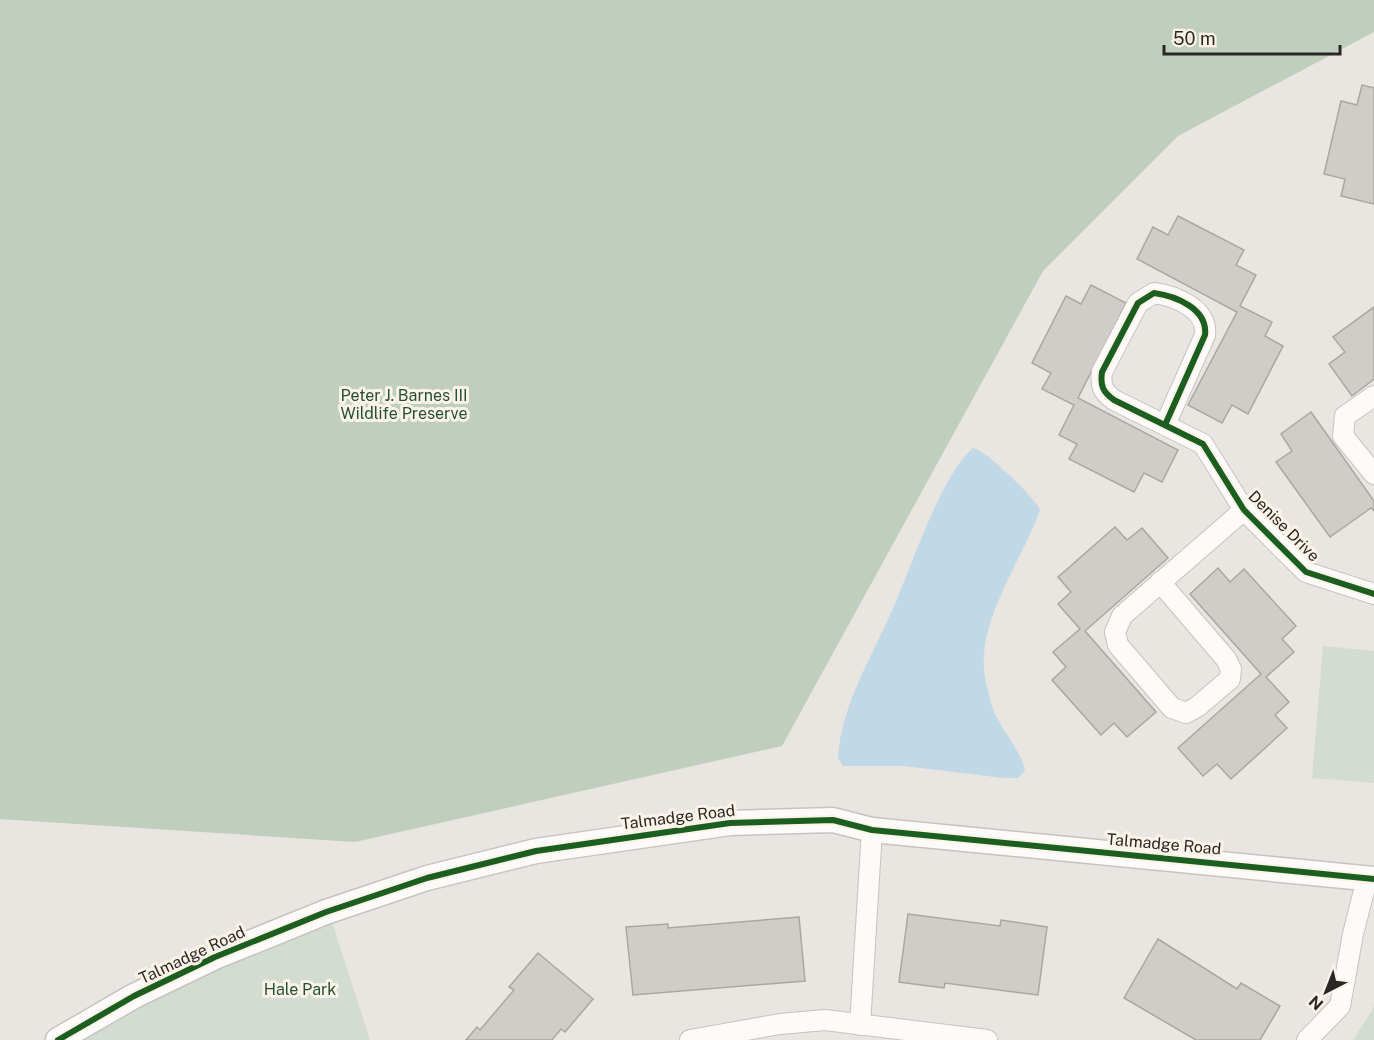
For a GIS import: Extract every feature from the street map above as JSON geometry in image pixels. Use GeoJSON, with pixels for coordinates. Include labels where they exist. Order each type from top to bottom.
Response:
{"type":"FeatureCollection","features":[{"type":"Feature","properties":{"kind":"street"},"geometry":{"type":"LineString","coordinates":[[1154,293],[1189,305],[1204,319],[1206,326],[1206,335],[1165,425],[1114,400],[1105,394],[1101,384],[1102,372],[1138,303],[1154,293]]}},
{"type":"Feature","properties":{"kind":"street"},"geometry":{"type":"LineString","coordinates":[[1374,396],[1345,416],[1343,436],[1374,474]]}},
{"type":"Feature","properties":{"kind":"street","name":"Denise Drive"},"geometry":{"type":"LineString","coordinates":[[1165,425],[1203,444],[1244,510],[1306,572],[1374,594]]}},
{"type":"Feature","properties":{"kind":"street"},"geometry":{"type":"LineString","coordinates":[[1160,582],[1226,659],[1231,669],[1230,679],[1197,707],[1186,713],[1172,708],[1118,645],[1115,632],[1122,616],[1160,582],[1244,510]]}},
{"type":"Feature","properties":{"kind":"street","name":"Talmadge Road"},"geometry":{"type":"LineString","coordinates":[[58,1040],[134,996],[215,957],[326,912],[427,878],[536,851],[730,823],[833,820],[872,830],[1330,873],[1371,879]]}},
{"type":"Feature","properties":{"kind":"street"},"geometry":{"type":"LineString","coordinates":[[860,1025],[872,830]]}},
{"type":"Feature","properties":{"kind":"street"},"geometry":{"type":"LineString","coordinates":[[1307,1040],[1340,1006],[1353,934],[1371,879]]}},
{"type":"Feature","properties":{"kind":"street"},"geometry":{"type":"LineString","coordinates":[[690,1040],[825,1020],[987,1040]]}},
{"type":"Feature","properties":{"kind":"green space","name":"Peter J. Barnes III Wildlife Preserve"},"geometry":{"type":"Polygon","coordinates":[[[0,0],[1374,0],[1374,32],[1178,136],[1043,271],[782,746],[355,842],[0,819],[0,0]]]}},
{"type":"Feature","properties":{"kind":"green space"},"geometry":{"type":"Polygon","coordinates":[[[1323,646],[1374,651],[1374,783],[1312,778],[1323,646]]]}},
{"type":"Feature","properties":{"kind":"green space","name":"Hale Park"},"geometry":{"type":"Polygon","coordinates":[[[332,922],[370,1040],[76,1040],[220,965],[332,922]]]}},
{"type":"Feature","properties":{"kind":"green space"},"geometry":{"type":"Polygon","coordinates":[[[1374,1004],[1374,1040],[1353,1040],[1373,1009],[1374,1004]]]}},
{"type":"Feature","properties":{"kind":"water"},"geometry":{"type":"Polygon","coordinates":[[[973,448],[988,457],[1009,475],[1040,510],[1000,596],[986,642],[984,665],[994,711],[1025,770],[1018,778],[1003,778],[904,766],[843,766],[838,758],[852,697],[940,497],[962,460],[973,448]]]}},
{"type":"Feature","properties":{"kind":"building"},"geometry":{"type":"Polygon","coordinates":[[[1362,85],[1374,88],[1374,204],[1341,196],[1345,179],[1324,174],[1341,101],[1357,105],[1362,85]]]}},
{"type":"Feature","properties":{"kind":"building"},"geometry":{"type":"Polygon","coordinates":[[[1178,216],[1244,250],[1236,265],[1256,275],[1240,306],[1272,322],[1265,336],[1283,346],[1248,414],[1232,405],[1222,423],[1188,405],[1237,312],[1137,259],[1153,227],[1168,235],[1178,216]]]}},
{"type":"Feature","properties":{"kind":"building"},"geometry":{"type":"Polygon","coordinates":[[[1091,285],[1126,303],[1078,398],[1178,450],[1162,482],[1144,473],[1134,492],[1069,459],[1077,444],[1059,435],[1074,405],[1042,389],[1051,373],[1032,363],[1066,296],[1081,304],[1091,285]]]}},
{"type":"Feature","properties":{"kind":"building"},"geometry":{"type":"Polygon","coordinates":[[[1374,307],[1374,379],[1352,396],[1329,364],[1345,352],[1333,337],[1374,307]]]}},
{"type":"Feature","properties":{"kind":"building"},"geometry":{"type":"Polygon","coordinates":[[[1311,412],[1374,501],[1374,511],[1371,508],[1330,537],[1276,462],[1292,451],[1281,434],[1311,412]]]}},
{"type":"Feature","properties":{"kind":"building"},"geometry":{"type":"Polygon","coordinates":[[[1115,527],[1127,540],[1142,528],[1168,558],[1085,631],[1156,712],[1127,737],[1114,723],[1101,735],[1052,680],[1066,667],[1053,652],[1080,629],[1058,604],[1071,592],[1058,577],[1115,527]]]}},
{"type":"Feature","properties":{"kind":"building"},"geometry":{"type":"Polygon","coordinates":[[[1218,568],[1230,582],[1244,569],[1296,626],[1282,639],[1294,652],[1266,677],[1289,702],[1275,715],[1287,728],[1231,779],[1217,764],[1203,776],[1178,748],[1261,674],[1190,594],[1218,568]]]}},
{"type":"Feature","properties":{"kind":"building"},"geometry":{"type":"Polygon","coordinates":[[[908,914],[1000,926],[1001,920],[1047,927],[1038,995],[945,983],[944,988],[899,982],[908,914]]]}},
{"type":"Feature","properties":{"kind":"building"},"geometry":{"type":"Polygon","coordinates":[[[799,917],[805,981],[633,995],[626,927],[668,924],[668,928],[799,917]]]}},
{"type":"Feature","properties":{"kind":"building"},"geometry":{"type":"Polygon","coordinates":[[[1158,939],[1237,989],[1241,983],[1280,1006],[1260,1040],[1196,1040],[1124,998],[1158,939]]]}},
{"type":"Feature","properties":{"kind":"building"},"geometry":{"type":"Polygon","coordinates":[[[538,953],[593,999],[565,1032],[561,1029],[552,1040],[466,1040],[477,1027],[480,1030],[514,990],[509,987],[538,953]]]}},
{"type":"Feature","properties":{"kind":"cycle path"},"geometry":{"type":"LineString","coordinates":[[1165,425],[1205,335],[1205,326],[1196,311],[1189,305],[1172,297],[1154,293],[1138,303],[1102,372],[1101,381],[1107,394],[1114,400],[1203,444],[1244,510],[1306,572],[1374,594]]}},
{"type":"Feature","properties":{"kind":"cycle path"},"geometry":{"type":"LineString","coordinates":[[58,1040],[134,996],[215,957],[326,912],[427,878],[536,851],[730,823],[833,820],[872,830],[1374,879]]}}]}
